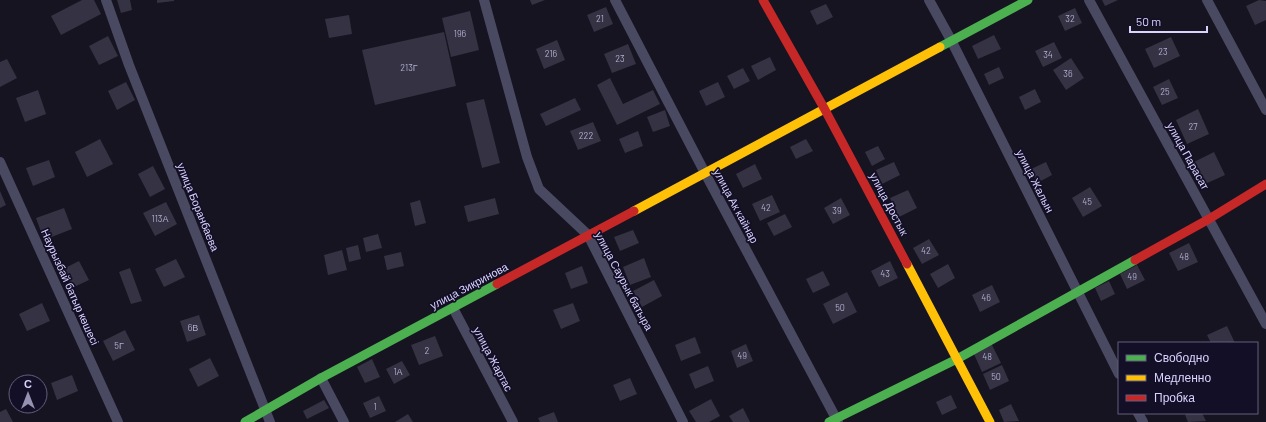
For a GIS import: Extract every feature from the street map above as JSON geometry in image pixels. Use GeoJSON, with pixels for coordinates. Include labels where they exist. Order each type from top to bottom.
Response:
{"type":"FeatureCollection","features":[{"type":"Feature","properties":{"kind":"street","name":"улица Боранбаева"},"geometry":{"type":"LineString","coordinates":[[106,0],[129,65],[270,422]]}},
{"type":"Feature","properties":{"kind":"street","name":"улица Саурык батыра"},"geometry":{"type":"LineString","coordinates":[[484,0],[527,157],[539,189],[588,235],[684,422]]}},
{"type":"Feature","properties":{"kind":"street","name":"улица Ак кайнар"},"geometry":{"type":"LineString","coordinates":[[615,0],[834,421]]}},
{"type":"Feature","properties":{"kind":"street","name":"улица Достык"},"geometry":{"type":"LineString","coordinates":[[763,0],[824,108],[990,422]]}},
{"type":"Feature","properties":{"kind":"street","name":"улица Жалын"},"geometry":{"type":"LineString","coordinates":[[929,0],[951,40],[1118,372]]}},
{"type":"Feature","properties":{"kind":"street","name":"улица Зикринова"},"geometry":{"type":"LineString","coordinates":[[245,422],[321,378],[1028,0]]}},
{"type":"Feature","properties":{"kind":"street","name":"улица Парасат"},"geometry":{"type":"LineString","coordinates":[[1089,0],[1266,324]]}},
{"type":"Feature","properties":{"kind":"street"},"geometry":{"type":"LineString","coordinates":[[1207,0],[1266,110]]}},
{"type":"Feature","properties":{"kind":"street","name":"Наурызбай батыр көшесі"},"geometry":{"type":"LineString","coordinates":[[0,162],[118,422]]}},
{"type":"Feature","properties":{"kind":"street"},"geometry":{"type":"LineString","coordinates":[[834,421],[957,359],[1209,219],[1266,184]]}},
{"type":"Feature","properties":{"kind":"street","name":"улица Жартас"},"geometry":{"type":"LineString","coordinates":[[453,308],[512,422]]}},
{"type":"Feature","properties":{"kind":"street"},"geometry":{"type":"LineString","coordinates":[[321,378],[344,422]]}},
{"type":"Feature","properties":{"kind":"building"},"geometry":{"type":"Polygon","coordinates":[[[82,0],[94,0],[101,14],[61,35],[51,16],[82,0]]]}},
{"type":"Feature","properties":{"kind":"building"},"geometry":{"type":"Polygon","coordinates":[[[117,0],[130,0],[132,10],[121,13],[117,0]]]}},
{"type":"Feature","properties":{"kind":"building"},"geometry":{"type":"Polygon","coordinates":[[[157,0],[174,0],[174,1],[157,3],[157,0]]]}},
{"type":"Feature","properties":{"kind":"building"},"geometry":{"type":"Polygon","coordinates":[[[530,0],[545,0],[532,5],[530,0]]]}},
{"type":"Feature","properties":{"kind":"building"},"geometry":{"type":"Polygon","coordinates":[[[1102,0],[1118,0],[1105,6],[1102,0]]]}},
{"type":"Feature","properties":{"kind":"building"},"geometry":{"type":"Polygon","coordinates":[[[1259,0],[1266,1],[1266,20],[1255,25],[1246,6],[1259,0]]]}},
{"type":"Feature","properties":{"kind":"building"},"geometry":{"type":"Polygon","coordinates":[[[826,4],[833,17],[817,25],[810,11],[826,4]]]}},
{"type":"Feature","properties":{"kind":"building"},"geometry":{"type":"Polygon","coordinates":[[[606,7],[613,24],[594,32],[587,15],[606,7]]]}},
{"type":"Feature","properties":{"kind":"building"},"geometry":{"type":"Polygon","coordinates":[[[1075,8],[1082,23],[1065,31],[1058,16],[1075,8]]]}},
{"type":"Feature","properties":{"kind":"building"},"geometry":{"type":"Polygon","coordinates":[[[470,11],[479,50],[451,57],[442,18],[470,11]]]}},
{"type":"Feature","properties":{"kind":"building"},"geometry":{"type":"Polygon","coordinates":[[[349,15],[352,34],[329,38],[325,19],[349,15]]]}},
{"type":"Feature","properties":{"kind":"building"},"geometry":{"type":"Polygon","coordinates":[[[444,32],[456,86],[375,105],[362,50],[444,32]]]}},
{"type":"Feature","properties":{"kind":"building"},"geometry":{"type":"Polygon","coordinates":[[[994,35],[1001,49],[978,59],[972,46],[994,35]]]}},
{"type":"Feature","properties":{"kind":"building"},"geometry":{"type":"Polygon","coordinates":[[[108,36],[118,56],[99,65],[89,46],[108,36]]]}},
{"type":"Feature","properties":{"kind":"building"},"geometry":{"type":"Polygon","coordinates":[[[1171,37],[1180,56],[1154,68],[1145,49],[1171,37]]]}},
{"type":"Feature","properties":{"kind":"building"},"geometry":{"type":"Polygon","coordinates":[[[557,40],[565,60],[544,69],[536,49],[557,40]]]}},
{"type":"Feature","properties":{"kind":"building"},"geometry":{"type":"Polygon","coordinates":[[[1054,42],[1062,58],[1043,67],[1035,51],[1054,42]]]}},
{"type":"Feature","properties":{"kind":"building"},"geometry":{"type":"Polygon","coordinates":[[[628,44],[636,64],[612,73],[604,54],[628,44]]]}},
{"type":"Feature","properties":{"kind":"building"},"geometry":{"type":"Polygon","coordinates":[[[770,57],[776,70],[758,80],[751,66],[770,57]]]}},
{"type":"Feature","properties":{"kind":"building"},"geometry":{"type":"Polygon","coordinates":[[[1071,58],[1084,78],[1066,90],[1053,70],[1071,58]]]}},
{"type":"Feature","properties":{"kind":"building"},"geometry":{"type":"Polygon","coordinates":[[[7,59],[17,78],[0,87],[0,62],[7,59]]]}},
{"type":"Feature","properties":{"kind":"building"},"geometry":{"type":"Polygon","coordinates":[[[999,67],[1004,78],[989,85],[984,74],[999,67]]]}},
{"type":"Feature","properties":{"kind":"building"},"geometry":{"type":"Polygon","coordinates":[[[743,68],[750,81],[734,89],[727,76],[743,68]]]}},
{"type":"Feature","properties":{"kind":"building"},"geometry":{"type":"Polygon","coordinates":[[[610,78],[623,104],[653,90],[660,104],[617,125],[597,85],[610,78]]]}},
{"type":"Feature","properties":{"kind":"building"},"geometry":{"type":"Polygon","coordinates":[[[1169,79],[1178,98],[1162,105],[1153,87],[1169,79]]]}},
{"type":"Feature","properties":{"kind":"building"},"geometry":{"type":"Polygon","coordinates":[[[126,82],[135,100],[117,110],[108,91],[126,82]]]}},
{"type":"Feature","properties":{"kind":"building"},"geometry":{"type":"Polygon","coordinates":[[[718,82],[725,97],[706,106],[699,91],[718,82]]]}},
{"type":"Feature","properties":{"kind":"building"},"geometry":{"type":"Polygon","coordinates":[[[1035,89],[1041,102],[1025,110],[1019,97],[1035,89]]]}},
{"type":"Feature","properties":{"kind":"building"},"geometry":{"type":"Polygon","coordinates":[[[38,90],[46,114],[25,122],[16,98],[38,90]]]}},
{"type":"Feature","properties":{"kind":"building"},"geometry":{"type":"Polygon","coordinates":[[[575,98],[581,110],[546,126],[540,114],[575,98]]]}},
{"type":"Feature","properties":{"kind":"building"},"geometry":{"type":"Polygon","coordinates":[[[484,99],[500,163],[482,168],[466,103],[484,99]]]}},
{"type":"Feature","properties":{"kind":"building"},"geometry":{"type":"Polygon","coordinates":[[[1198,109],[1209,134],[1187,144],[1176,120],[1198,109]]]}},
{"type":"Feature","properties":{"kind":"building"},"geometry":{"type":"Polygon","coordinates":[[[665,110],[670,126],[653,132],[647,117],[665,110]]]}},
{"type":"Feature","properties":{"kind":"building"},"geometry":{"type":"Polygon","coordinates":[[[593,122],[601,141],[578,150],[570,131],[593,122]]]}},
{"type":"Feature","properties":{"kind":"building"},"geometry":{"type":"Polygon","coordinates":[[[638,131],[643,146],[625,153],[619,139],[638,131]]]}},
{"type":"Feature","properties":{"kind":"building"},"geometry":{"type":"Polygon","coordinates":[[[100,139],[113,164],[87,177],[75,152],[100,139]]]}},
{"type":"Feature","properties":{"kind":"building"},"geometry":{"type":"Polygon","coordinates":[[[806,139],[813,151],[796,159],[790,147],[806,139]]]}},
{"type":"Feature","properties":{"kind":"building"},"geometry":{"type":"Polygon","coordinates":[[[878,146],[885,159],[872,166],[865,152],[878,146]]]}},
{"type":"Feature","properties":{"kind":"building"},"geometry":{"type":"Polygon","coordinates":[[[1214,152],[1225,175],[1203,185],[1192,163],[1214,152]]]}},
{"type":"Feature","properties":{"kind":"building"},"geometry":{"type":"Polygon","coordinates":[[[49,160],[55,177],[33,186],[26,168],[49,160]]]}},
{"type":"Feature","properties":{"kind":"building"},"geometry":{"type":"Polygon","coordinates":[[[894,162],[900,175],[882,184],[876,170],[894,162]]]}},
{"type":"Feature","properties":{"kind":"building"},"geometry":{"type":"Polygon","coordinates":[[[1046,162],[1052,175],[1037,183],[1031,169],[1046,162]]]}},
{"type":"Feature","properties":{"kind":"building"},"geometry":{"type":"Polygon","coordinates":[[[755,164],[762,179],[743,188],[736,174],[755,164]]]}},
{"type":"Feature","properties":{"kind":"building"},"geometry":{"type":"Polygon","coordinates":[[[153,166],[165,189],[150,197],[138,174],[153,166]]]}},
{"type":"Feature","properties":{"kind":"building"},"geometry":{"type":"Polygon","coordinates":[[[1090,187],[1102,206],[1083,217],[1072,198],[1090,187]]]}},
{"type":"Feature","properties":{"kind":"building"},"geometry":{"type":"Polygon","coordinates":[[[908,190],[917,208],[899,217],[890,198],[908,190]]]}},
{"type":"Feature","properties":{"kind":"building"},"geometry":{"type":"Polygon","coordinates":[[[0,191],[6,205],[0,208],[0,191]]]}},
{"type":"Feature","properties":{"kind":"building"},"geometry":{"type":"Polygon","coordinates":[[[772,195],[780,212],[760,221],[752,204],[772,195]]]}},
{"type":"Feature","properties":{"kind":"building"},"geometry":{"type":"Polygon","coordinates":[[[495,198],[499,214],[468,222],[464,206],[495,198]]]}},
{"type":"Feature","properties":{"kind":"building"},"geometry":{"type":"Polygon","coordinates":[[[841,198],[850,215],[833,224],[824,208],[841,198]]]}},
{"type":"Feature","properties":{"kind":"building"},"geometry":{"type":"Polygon","coordinates":[[[420,200],[426,223],[415,226],[410,203],[420,200]]]}},
{"type":"Feature","properties":{"kind":"building"},"geometry":{"type":"Polygon","coordinates":[[[166,202],[177,224],[155,236],[143,213],[166,202]]]}},
{"type":"Feature","properties":{"kind":"building"},"geometry":{"type":"Polygon","coordinates":[[[64,208],[72,229],[44,240],[36,218],[64,208]]]}},
{"type":"Feature","properties":{"kind":"building"},"geometry":{"type":"Polygon","coordinates":[[[785,214],[792,227],[774,236],[767,223],[785,214]]]}},
{"type":"Feature","properties":{"kind":"building"},"geometry":{"type":"Polygon","coordinates":[[[633,230],[639,243],[620,251],[614,237],[633,230]]]}},
{"type":"Feature","properties":{"kind":"building"},"geometry":{"type":"Polygon","coordinates":[[[378,234],[382,248],[366,252],[363,238],[378,234]]]}},
{"type":"Feature","properties":{"kind":"building"},"geometry":{"type":"Polygon","coordinates":[[[929,239],[939,255],[922,264],[913,248],[929,239]]]}},
{"type":"Feature","properties":{"kind":"building"},"geometry":{"type":"Polygon","coordinates":[[[1189,243],[1198,262],[1178,271],[1169,253],[1189,243]]]}},
{"type":"Feature","properties":{"kind":"building"},"geometry":{"type":"Polygon","coordinates":[[[358,245],[361,259],[349,262],[346,248],[358,245]]]}},
{"type":"Feature","properties":{"kind":"building"},"geometry":{"type":"Polygon","coordinates":[[[342,250],[347,270],[328,275],[324,255],[342,250]]]}},
{"type":"Feature","properties":{"kind":"building"},"geometry":{"type":"Polygon","coordinates":[[[401,252],[404,266],[387,270],[384,256],[401,252]]]}},
{"type":"Feature","properties":{"kind":"building"},"geometry":{"type":"Polygon","coordinates":[[[644,258],[651,277],[630,285],[623,267],[644,258]]]}},
{"type":"Feature","properties":{"kind":"building"},"geometry":{"type":"Polygon","coordinates":[[[176,259],[185,277],[164,287],[155,269],[176,259]]]}},
{"type":"Feature","properties":{"kind":"building"},"geometry":{"type":"Polygon","coordinates":[[[79,261],[89,280],[72,288],[63,269],[79,261]]]}},
{"type":"Feature","properties":{"kind":"building"},"geometry":{"type":"Polygon","coordinates":[[[890,261],[898,278],[879,287],[871,271],[890,261]]]}},
{"type":"Feature","properties":{"kind":"building"},"geometry":{"type":"Polygon","coordinates":[[[948,264],[955,278],[938,288],[930,274],[948,264]]]}},
{"type":"Feature","properties":{"kind":"building"},"geometry":{"type":"Polygon","coordinates":[[[1137,265],[1145,280],[1127,289],[1120,274],[1137,265]]]}},
{"type":"Feature","properties":{"kind":"building"},"geometry":{"type":"Polygon","coordinates":[[[582,266],[588,283],[571,289],[565,273],[582,266]]]}},
{"type":"Feature","properties":{"kind":"building"},"geometry":{"type":"Polygon","coordinates":[[[130,268],[142,301],[131,304],[119,272],[130,268]]]}},
{"type":"Feature","properties":{"kind":"building"},"geometry":{"type":"Polygon","coordinates":[[[823,271],[830,285],[813,293],[806,279],[823,271]]]}},
{"type":"Feature","properties":{"kind":"building"},"geometry":{"type":"Polygon","coordinates":[[[654,280],[662,296],[642,307],[633,291],[654,280]]]}},
{"type":"Feature","properties":{"kind":"building"},"geometry":{"type":"Polygon","coordinates":[[[1109,281],[1115,294],[1101,301],[1095,288],[1109,281]]]}},
{"type":"Feature","properties":{"kind":"building"},"geometry":{"type":"Polygon","coordinates":[[[992,285],[1000,302],[980,312],[972,295],[992,285]]]}},
{"type":"Feature","properties":{"kind":"building"},"geometry":{"type":"Polygon","coordinates":[[[847,292],[857,312],[833,324],[823,304],[847,292]]]}},
{"type":"Feature","properties":{"kind":"building"},"geometry":{"type":"Polygon","coordinates":[[[42,303],[50,321],[27,331],[19,314],[42,303]]]}},
{"type":"Feature","properties":{"kind":"building"},"geometry":{"type":"Polygon","coordinates":[[[573,303],[580,321],[561,329],[553,310],[573,303]]]}},
{"type":"Feature","properties":{"kind":"building"},"geometry":{"type":"Polygon","coordinates":[[[199,315],[206,335],[187,342],[180,321],[199,315]]]}},
{"type":"Feature","properties":{"kind":"building"},"geometry":{"type":"Polygon","coordinates":[[[1227,326],[1235,342],[1210,342],[1207,335],[1227,326]]]}},
{"type":"Feature","properties":{"kind":"building"},"geometry":{"type":"Polygon","coordinates":[[[125,330],[135,350],[113,361],[103,341],[125,330]]]}},
{"type":"Feature","properties":{"kind":"building"},"geometry":{"type":"Polygon","coordinates":[[[435,336],[443,356],[419,365],[411,345],[435,336]]]}},
{"type":"Feature","properties":{"kind":"building"},"geometry":{"type":"Polygon","coordinates":[[[695,337],[701,353],[681,361],[675,345],[695,337]]]}},
{"type":"Feature","properties":{"kind":"building"},"geometry":{"type":"Polygon","coordinates":[[[991,343],[1001,363],[982,372],[973,352],[991,343]]]}},
{"type":"Feature","properties":{"kind":"building"},"geometry":{"type":"Polygon","coordinates":[[[746,344],[753,361],[737,368],[731,351],[746,344]]]}},
{"type":"Feature","properties":{"kind":"building"},"geometry":{"type":"Polygon","coordinates":[[[210,358],[219,376],[198,387],[189,369],[210,358]]]}},
{"type":"Feature","properties":{"kind":"building"},"geometry":{"type":"Polygon","coordinates":[[[372,359],[380,377],[365,383],[357,367],[372,359]]]}},
{"type":"Feature","properties":{"kind":"building"},"geometry":{"type":"Polygon","coordinates":[[[402,361],[410,375],[394,384],[386,369],[402,361]]]}},
{"type":"Feature","properties":{"kind":"building"},"geometry":{"type":"Polygon","coordinates":[[[1002,365],[1009,381],[990,390],[983,374],[1002,365]]]}},
{"type":"Feature","properties":{"kind":"building"},"geometry":{"type":"Polygon","coordinates":[[[708,366],[714,381],[695,389],[689,374],[708,366]]]}},
{"type":"Feature","properties":{"kind":"building"},"geometry":{"type":"Polygon","coordinates":[[[72,375],[78,391],[57,400],[51,383],[72,375]]]}},
{"type":"Feature","properties":{"kind":"building"},"geometry":{"type":"Polygon","coordinates":[[[630,378],[637,394],[620,401],[613,385],[630,378]]]}},
{"type":"Feature","properties":{"kind":"building"},"geometry":{"type":"Polygon","coordinates":[[[951,395],[957,408],[942,415],[936,402],[951,395]]]}},
{"type":"Feature","properties":{"kind":"building"},"geometry":{"type":"Polygon","coordinates":[[[379,396],[386,411],[370,418],[363,403],[379,396]]]}},
{"type":"Feature","properties":{"kind":"building"},"geometry":{"type":"Polygon","coordinates":[[[711,399],[720,416],[709,422],[696,422],[689,411],[711,399]]]}},
{"type":"Feature","properties":{"kind":"building"},"geometry":{"type":"Polygon","coordinates":[[[324,400],[329,408],[307,419],[303,411],[324,400]]]}},
{"type":"Feature","properties":{"kind":"building"},"geometry":{"type":"Polygon","coordinates":[[[1011,404],[1019,421],[1004,422],[999,410],[1011,404]]]}},
{"type":"Feature","properties":{"kind":"building"},"geometry":{"type":"Polygon","coordinates":[[[743,408],[750,422],[733,422],[729,416],[743,408]]]}},
{"type":"Feature","properties":{"kind":"building"},"geometry":{"type":"Polygon","coordinates":[[[6,409],[13,422],[0,422],[0,412],[6,409]]]}},
{"type":"Feature","properties":{"kind":"building"},"geometry":{"type":"Polygon","coordinates":[[[554,412],[558,422],[540,422],[538,418],[554,412]]]}},
{"type":"Feature","properties":{"kind":"building"},"geometry":{"type":"Polygon","coordinates":[[[408,414],[413,422],[395,422],[408,414]]]}},
{"type":"Feature","properties":{"kind":"building"},"geometry":{"type":"Polygon","coordinates":[[[1202,414],[1206,421],[1188,422],[1185,415],[1202,414]]]}},
{"type":"Feature","properties":{"kind":"traffic: fast"},"geometry":{"type":"LineString","coordinates":[[940,47],[1028,0]]}},
{"type":"Feature","properties":{"kind":"traffic: fast"},"geometry":{"type":"LineString","coordinates":[[829,422],[957,359],[1135,260]]}},
{"type":"Feature","properties":{"kind":"traffic: fast"},"geometry":{"type":"LineString","coordinates":[[245,422],[321,378],[497,284]]}},
{"type":"Feature","properties":{"kind":"traffic: slow"},"geometry":{"type":"LineString","coordinates":[[634,211],[940,47]]}},
{"type":"Feature","properties":{"kind":"traffic: slow"},"geometry":{"type":"LineString","coordinates":[[907,264],[990,422]]}},
{"type":"Feature","properties":{"kind":"traffic: jam"},"geometry":{"type":"LineString","coordinates":[[763,0],[824,108],[907,264]]}},
{"type":"Feature","properties":{"kind":"traffic: jam"},"geometry":{"type":"LineString","coordinates":[[1135,260],[1209,219],[1266,184]]}},
{"type":"Feature","properties":{"kind":"traffic: jam"},"geometry":{"type":"LineString","coordinates":[[497,284],[634,211]]}}]}
